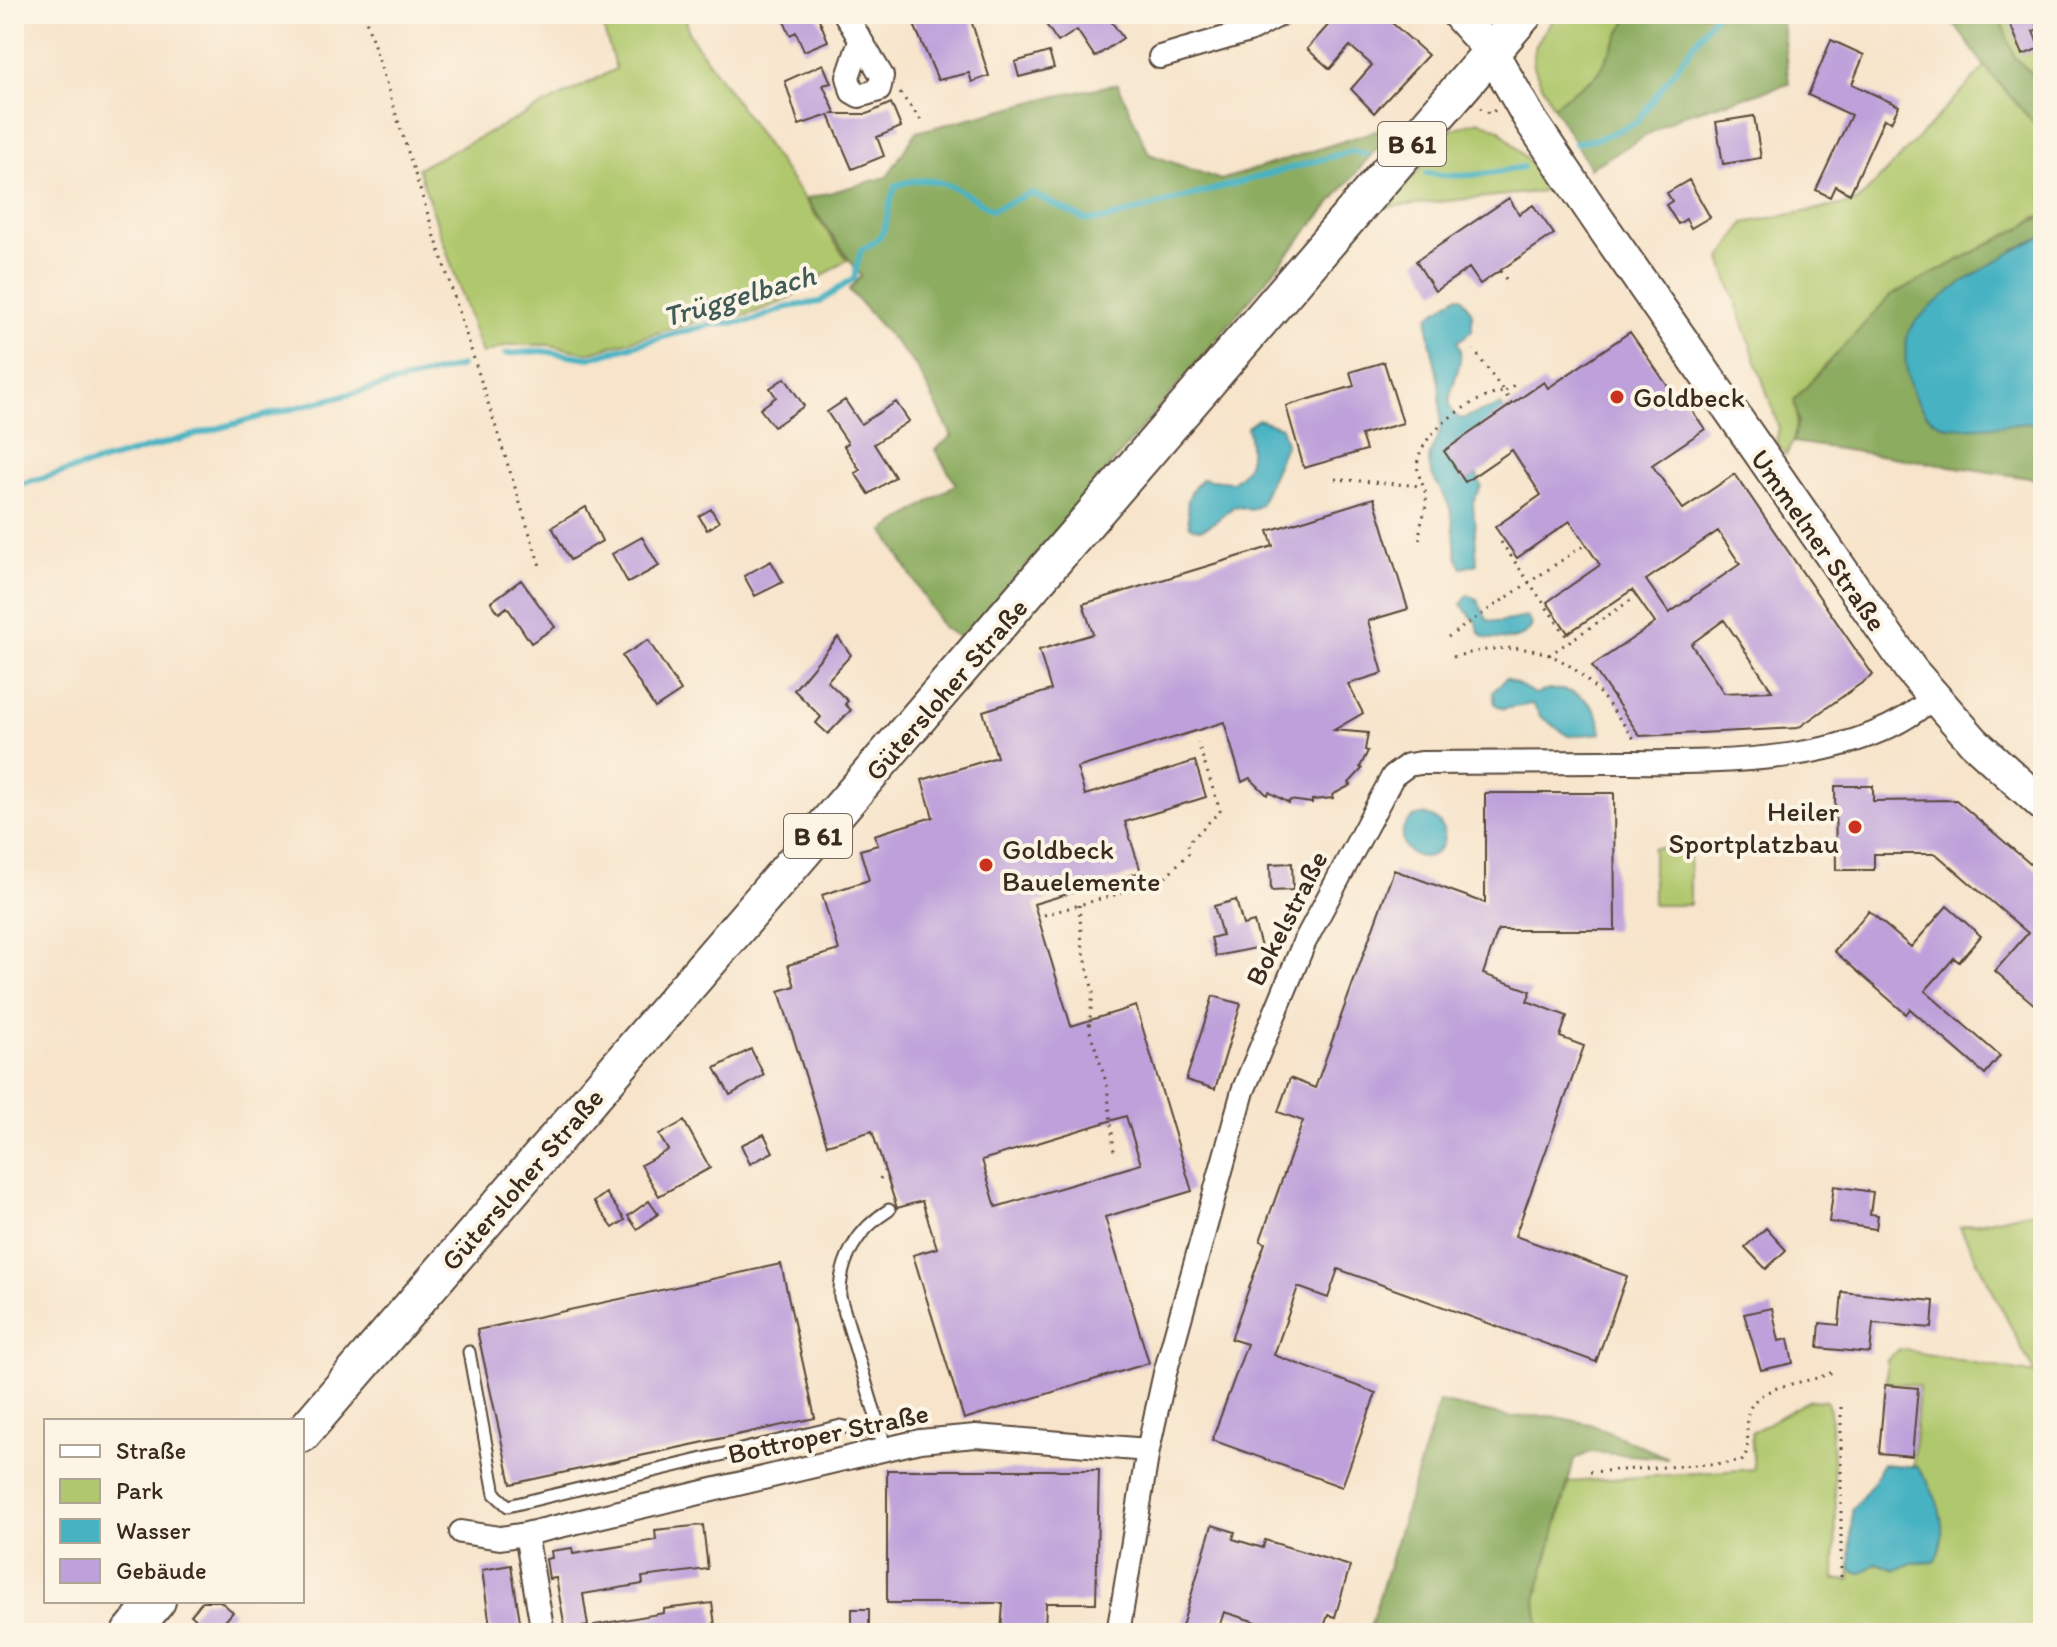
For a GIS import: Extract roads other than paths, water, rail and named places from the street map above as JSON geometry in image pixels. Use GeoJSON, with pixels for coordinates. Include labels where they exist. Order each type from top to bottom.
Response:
{"type":"FeatureCollection","features":[{"type":"Feature","properties":{"kind":"main road","name":"Ummelner Straße"},"geometry":{"type":"LineString","coordinates":[[1458,14],[1491,51],[1531,121],[1588,205],[1932,698],[2043,805]]}},
{"type":"Feature","properties":{"kind":"main road","name":"Gütersloher Straße"},"geometry":{"type":"LineString","coordinates":[[304,1432],[1524,14]]}},
{"type":"Feature","properties":{"kind":"main road"},"geometry":{"type":"LineString","coordinates":[[130,1633],[155,1603]]}},
{"type":"Feature","properties":{"kind":"street"},"geometry":{"type":"LineString","coordinates":[[845,14],[882,76],[882,84],[871,95],[859,96],[852,92],[848,77],[860,41]]}},
{"type":"Feature","properties":{"kind":"street"},"geometry":{"type":"LineString","coordinates":[[1160,57],[1249,31],[1281,14]]}},
{"type":"Feature","properties":{"kind":"street","name":"Bokelstraße"},"geometry":{"type":"LineString","coordinates":[[1118,1633],[1148,1450],[1169,1358],[1258,1050],[1304,943],[1393,776],[1408,765],[1421,763],[1755,759],[1814,750],[1888,725],[1932,698]]}},
{"type":"Feature","properties":{"kind":"street","name":"Bottroper Straße"},"geometry":{"type":"LineString","coordinates":[[461,1532],[500,1538],[526,1534],[884,1441],[976,1436],[1148,1450]]}},
{"type":"Feature","properties":{"kind":"street"},"geometry":{"type":"LineString","coordinates":[[526,1534],[543,1633]]}},
{"type":"Feature","properties":{"kind":"lane"},"geometry":{"type":"LineString","coordinates":[[884,1441],[840,1297],[839,1277],[847,1256],[869,1223],[889,1210]]}},
{"type":"Feature","properties":{"kind":"lane"},"geometry":{"type":"LineString","coordinates":[[469,1352],[495,1494],[508,1506],[841,1426],[884,1441]]}},
{"type":"Feature","properties":{"kind":"water"},"geometry":{"type":"Polygon","coordinates":[[[2043,236],[2043,422],[1965,428],[1939,424],[1917,402],[1909,379],[1905,350],[1914,324],[1967,280],[2043,236]]]}},
{"type":"Feature","properties":{"kind":"water"},"geometry":{"type":"Polygon","coordinates":[[[1457,296],[1462,297],[1472,313],[1472,331],[1457,342],[1460,362],[1451,395],[1453,413],[1461,419],[1501,405],[1504,410],[1465,482],[1477,474],[1481,487],[1473,502],[1477,564],[1462,568],[1450,508],[1429,462],[1441,419],[1429,316],[1457,296]]]}},
{"type":"Feature","properties":{"kind":"water"},"geometry":{"type":"Polygon","coordinates":[[[1258,419],[1281,427],[1286,443],[1260,505],[1251,510],[1235,506],[1202,529],[1190,526],[1187,505],[1193,490],[1202,479],[1232,482],[1239,477],[1250,458],[1247,427],[1258,419]]]}},
{"type":"Feature","properties":{"kind":"water"},"geometry":{"type":"Polygon","coordinates":[[[1468,595],[1477,599],[1487,620],[1499,622],[1527,617],[1532,625],[1529,631],[1518,638],[1485,638],[1461,605],[1468,595]]]}},
{"type":"Feature","properties":{"kind":"water"},"geometry":{"type":"Polygon","coordinates":[[[1506,678],[1535,694],[1558,690],[1579,696],[1594,710],[1602,733],[1568,736],[1540,716],[1533,704],[1503,709],[1495,704],[1493,692],[1506,678]]]}},
{"type":"Feature","properties":{"kind":"water"},"geometry":{"type":"Polygon","coordinates":[[[1423,815],[1438,821],[1444,836],[1438,851],[1423,857],[1408,851],[1402,836],[1408,821],[1423,815]]]}},
{"type":"Feature","properties":{"kind":"water"},"geometry":{"type":"Polygon","coordinates":[[[1882,1464],[1918,1467],[1937,1500],[1942,1525],[1939,1550],[1934,1562],[1912,1563],[1896,1570],[1877,1563],[1863,1573],[1856,1573],[1850,1568],[1852,1510],[1873,1483],[1882,1464]]]}},
{"type":"Feature","properties":{"kind":"waterway","name":"Trüggelbach"},"geometry":{"type":"LineString","coordinates":[[1575,143],[1600,138],[1636,123],[1716,14]]}},
{"type":"Feature","properties":{"kind":"waterway","name":"Trüggelbach"},"geometry":{"type":"LineString","coordinates":[[506,354],[542,351],[589,358],[714,324],[751,321],[788,307],[820,302],[854,278],[861,250],[872,244],[884,230],[896,186],[909,182],[922,180],[946,184],[992,210],[1031,193],[1086,220],[1103,220],[1352,151],[1367,154]]}},
{"type":"Feature","properties":{"kind":"waterway","name":"Trüggelbach"},"geometry":{"type":"LineString","coordinates":[[1426,173],[1475,175],[1523,167]]}},
{"type":"Feature","properties":{"kind":"waterway","name":"Trüggelbach"},"geometry":{"type":"LineString","coordinates":[[14,486],[248,420],[461,366]]}},
{"type":"Feature","properties":{"kind":"place","name":"Goldbeck"},"geometry":{"type":"Point","coordinates":[1617,397]}},
{"type":"Feature","properties":{"kind":"place","name":"Heiler Sportplatzbau"},"geometry":{"type":"Point","coordinates":[1855,827]}},
{"type":"Feature","properties":{"kind":"place","name":"Goldbeck Bauelemente"},"geometry":{"type":"Point","coordinates":[986,865]}}]}
